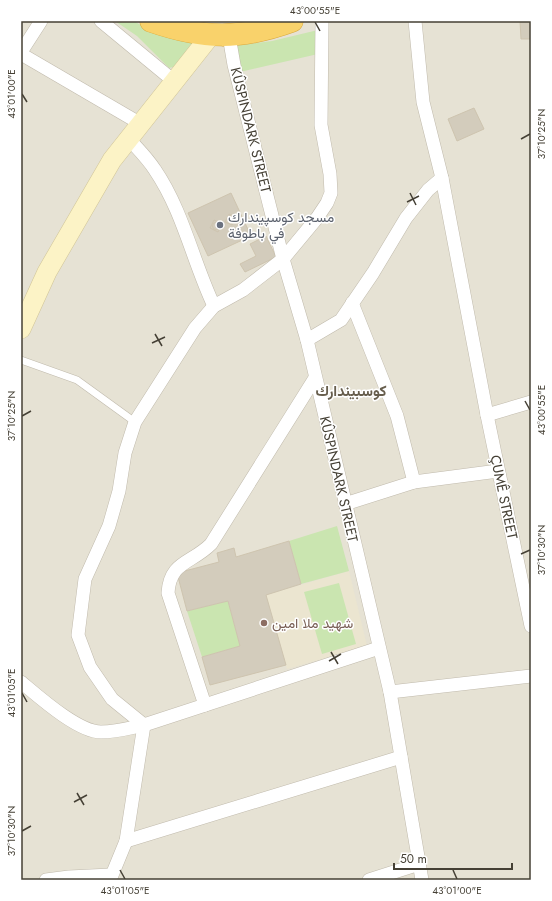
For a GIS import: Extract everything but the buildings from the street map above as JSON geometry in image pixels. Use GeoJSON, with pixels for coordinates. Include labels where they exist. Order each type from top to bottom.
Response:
{"type":"FeatureCollection","features":[{"type":"Feature","properties":{"kind":"highway"},"geometry":{"type":"LineString","coordinates":[[151,21],[177,30],[220,36],[256,32],[292,21]]}},
{"type":"Feature","properties":{"kind":"street"},"geometry":{"type":"LineString","coordinates":[[42,21],[21,53],[141,124]]}},
{"type":"Feature","properties":{"kind":"street"},"geometry":{"type":"LineString","coordinates":[[101,21],[175,82]]}},
{"type":"Feature","properties":{"kind":"street"},"geometry":{"type":"LineString","coordinates":[[144,725],[112,700],[90,667],[78,635],[85,579],[109,526],[119,491],[125,453],[135,422],[195,328],[214,306],[243,290],[283,259],[317,218],[331,193],[330,174],[321,125],[322,21]]}},
{"type":"Feature","properties":{"kind":"street","name":"ÇUMÊ STREET"},"geometry":{"type":"LineString","coordinates":[[415,21],[423,102],[442,178],[487,416],[531,626]]}},
{"type":"Feature","properties":{"kind":"street"},"geometry":{"type":"LineString","coordinates":[[21,329],[47,272],[112,160],[175,82],[220,36]]}},
{"type":"Feature","properties":{"kind":"street","name":"KÛSPINDARK STREET"},"geometry":{"type":"LineString","coordinates":[[220,36],[234,65],[283,259],[306,340],[390,692],[422,880]]}},
{"type":"Feature","properties":{"kind":"street"},"geometry":{"type":"LineString","coordinates":[[129,139],[155,169],[166,187],[205,287],[214,306]]}},
{"type":"Feature","properties":{"kind":"street"},"geometry":{"type":"LineString","coordinates":[[306,340],[341,320],[373,273],[406,218],[428,190],[442,178]]}},
{"type":"Feature","properties":{"kind":"street"},"geometry":{"type":"LineString","coordinates":[[352,303],[396,416],[414,482]]}},
{"type":"Feature","properties":{"kind":"street"},"geometry":{"type":"LineString","coordinates":[[205,705],[168,593],[169,581],[173,573],[180,566],[203,552],[211,544],[315,378]]}},
{"type":"Feature","properties":{"kind":"street"},"geometry":{"type":"LineString","coordinates":[[487,416],[531,402]]}},
{"type":"Feature","properties":{"kind":"street"},"geometry":{"type":"LineString","coordinates":[[345,504],[414,482],[498,470]]}},
{"type":"Feature","properties":{"kind":"street"},"geometry":{"type":"LineString","coordinates":[[21,682],[83,728],[100,732],[123,730],[144,725],[379,648]]}},
{"type":"Feature","properties":{"kind":"street"},"geometry":{"type":"LineString","coordinates":[[390,692],[531,676]]}},
{"type":"Feature","properties":{"kind":"street"},"geometry":{"type":"LineString","coordinates":[[46,880],[69,876],[111,878],[126,841],[144,725]]}},
{"type":"Feature","properties":{"kind":"street"},"geometry":{"type":"LineString","coordinates":[[126,841],[401,757]]}},
{"type":"Feature","properties":{"kind":"street"},"geometry":{"type":"LineString","coordinates":[[369,880],[419,864]]}},
{"type":"Feature","properties":{"kind":"lane"},"geometry":{"type":"LineString","coordinates":[[21,360],[77,380],[135,422]]}},
{"type":"Feature","properties":{"kind":"shaded area"},"geometry":{"type":"Polygon","coordinates":[[[21,21],[531,21],[531,880],[21,880],[21,21]]]}},
{"type":"Feature","properties":{"kind":"shaded area"},"geometry":{"type":"Polygon","coordinates":[[[349,571],[367,646],[287,669],[266,595],[349,571]]]}},
{"type":"Feature","properties":{"kind":"green space"},"geometry":{"type":"Polygon","coordinates":[[[115,21],[134,21],[151,31],[193,40],[196,46],[181,65],[169,68],[137,36],[115,21]]]}},
{"type":"Feature","properties":{"kind":"green space"},"geometry":{"type":"Polygon","coordinates":[[[318,30],[318,54],[240,72],[234,46],[272,41],[318,30]]]}},
{"type":"Feature","properties":{"kind":"green space"},"geometry":{"type":"Polygon","coordinates":[[[337,526],[349,571],[301,584],[289,541],[337,526]]]}},
{"type":"Feature","properties":{"kind":"green space"},"geometry":{"type":"Polygon","coordinates":[[[339,583],[356,644],[322,654],[304,592],[339,583]]]}},
{"type":"Feature","properties":{"kind":"green space"},"geometry":{"type":"Polygon","coordinates":[[[228,601],[240,646],[202,657],[187,611],[228,601]]]}},
{"type":"Feature","properties":{"kind":"place","name":"مسجد كوسپيندارك في باطوفة"},"geometry":{"type":"Point","coordinates":[220,225]}},
{"type":"Feature","properties":{"kind":"place","name":"شهيد ملا امين"},"geometry":{"type":"Point","coordinates":[264,623]}},
{"type":"Feature","properties":{"kind":"district","name":"كوسبيندارك"},"geometry":{"type":"Point","coordinates":[351,391]}}]}
